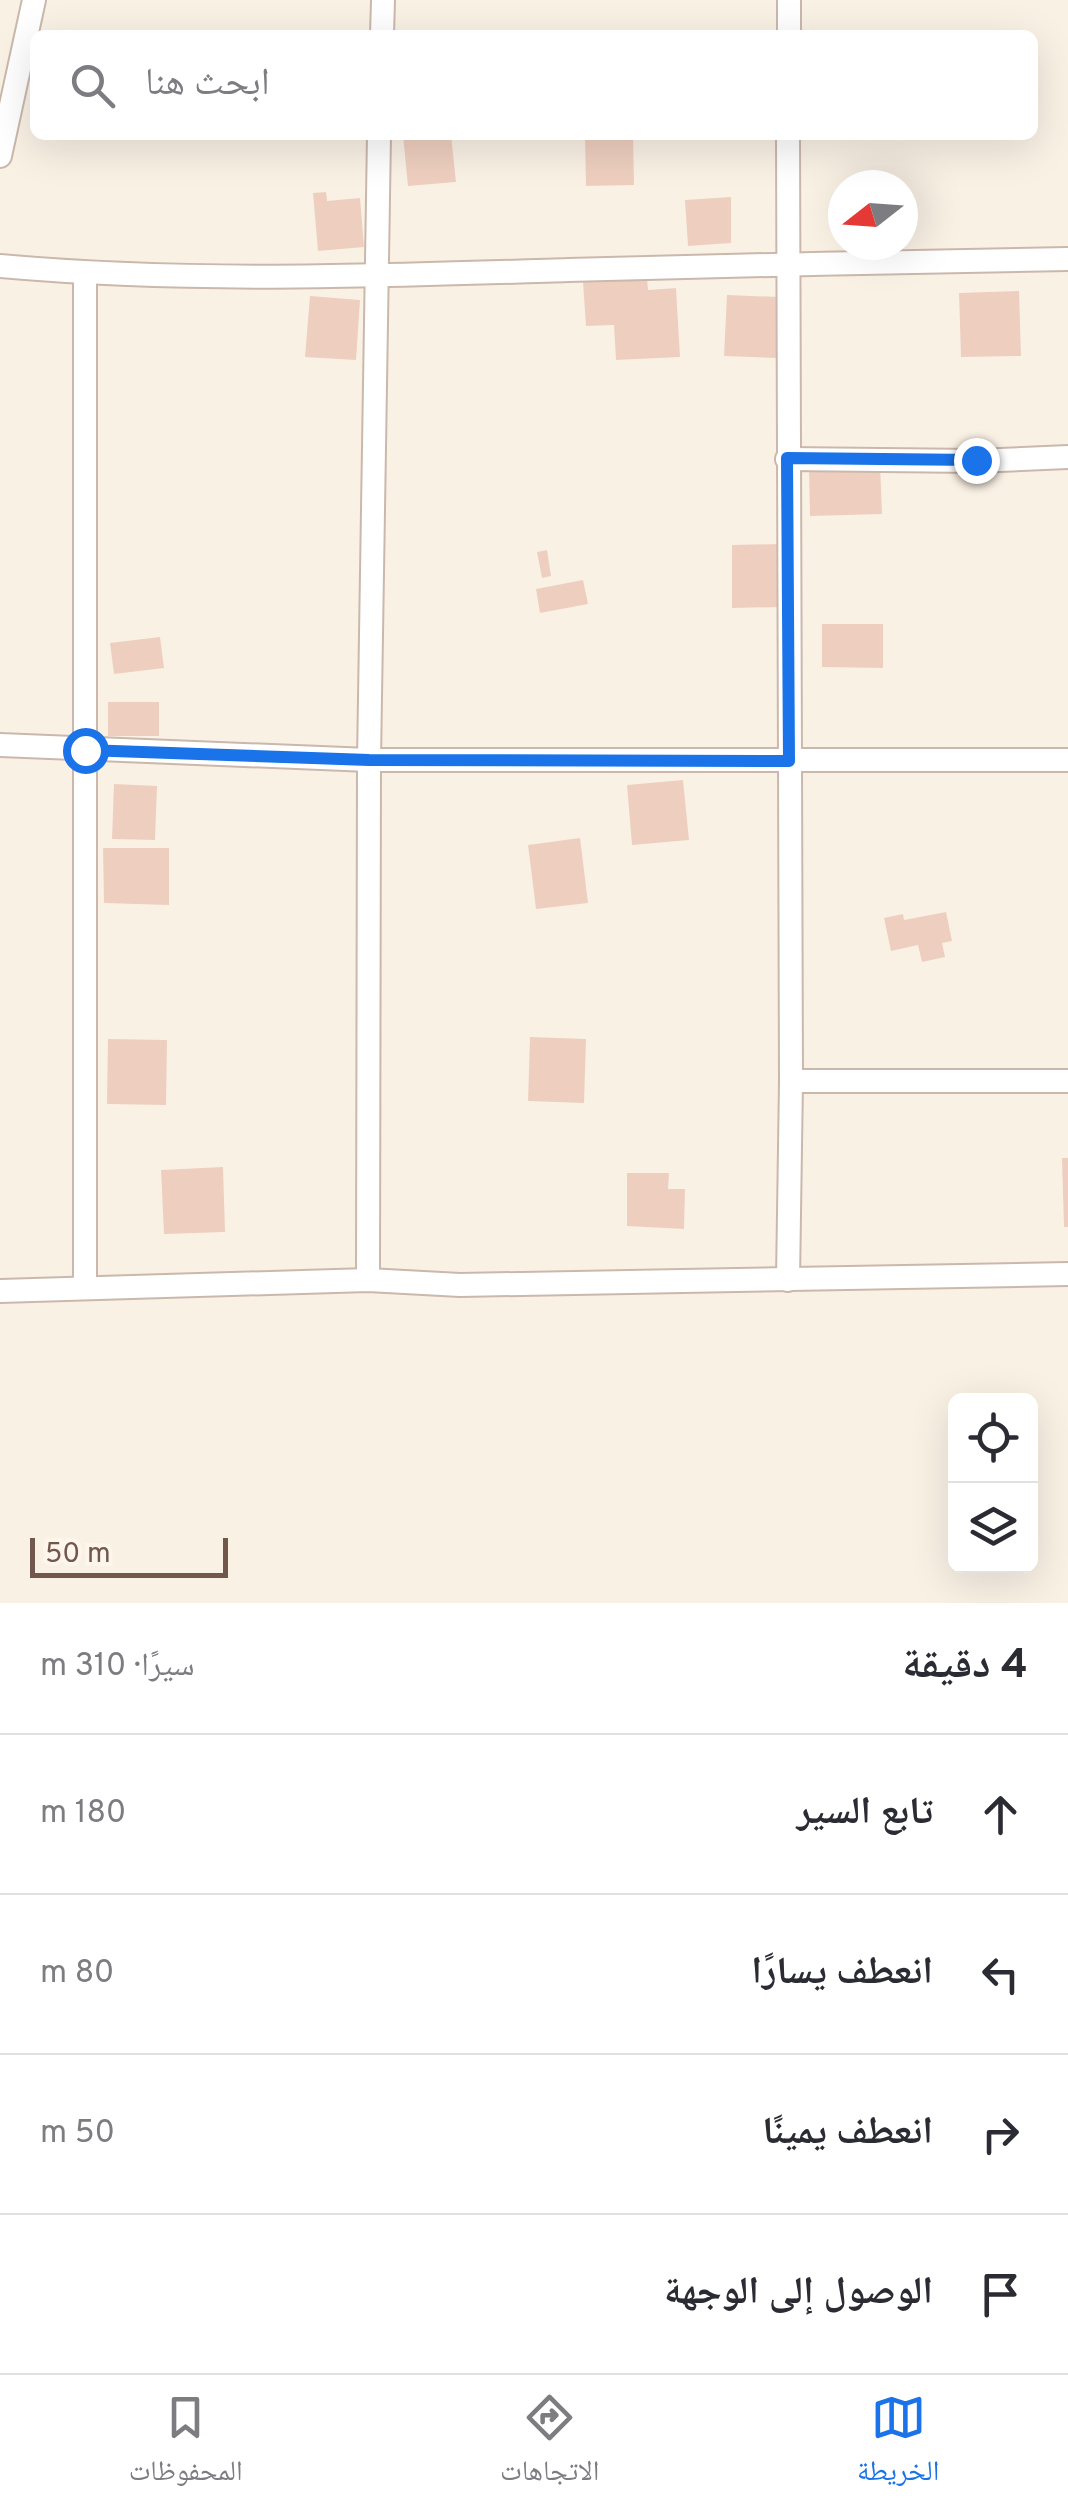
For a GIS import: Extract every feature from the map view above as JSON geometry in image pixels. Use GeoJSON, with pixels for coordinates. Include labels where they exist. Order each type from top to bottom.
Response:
{"type":"FeatureCollection","features":[{"type":"Feature","properties":{"kind":"street"},"geometry":{"type":"LineString","coordinates":[[0,156],[34,0]]}},
{"type":"Feature","properties":{"kind":"street"},"geometry":{"type":"LineString","coordinates":[[382,30],[383,0]]}},
{"type":"Feature","properties":{"kind":"street"},"geometry":{"type":"LineString","coordinates":[[788,30],[789,0]]}},
{"type":"Feature","properties":{"kind":"street"},"geometry":{"type":"LineString","coordinates":[[368,1280],[369,760],[379,140]]}},
{"type":"Feature","properties":{"kind":"street"},"geometry":{"type":"LineString","coordinates":[[788,140],[791,1081],[788,1280]]}},
{"type":"Feature","properties":{"kind":"street"},"geometry":{"type":"LineString","coordinates":[[0,266],[85,274],[374,276],[1068,259]]}},
{"type":"Feature","properties":{"kind":"street"},"geometry":{"type":"LineString","coordinates":[[85,274],[85,1286]]}},
{"type":"Feature","properties":{"kind":"street"},"geometry":{"type":"LineString","coordinates":[[787,458],[1068,457]]}},
{"type":"Feature","properties":{"kind":"street"},"geometry":{"type":"LineString","coordinates":[[0,745],[369,760],[1068,760]]}},
{"type":"Feature","properties":{"kind":"street"},"geometry":{"type":"LineString","coordinates":[[791,1081],[1068,1081]]}},
{"type":"Feature","properties":{"kind":"street"},"geometry":{"type":"LineString","coordinates":[[0,1291],[368,1280],[460,1285],[1068,1274]]}},
{"type":"Feature","properties":{"kind":"building"},"geometry":{"type":"Polygon","coordinates":[[[403,140],[452,140],[456,182],[408,186],[403,140]]]}},
{"type":"Feature","properties":{"kind":"building"},"geometry":{"type":"Polygon","coordinates":[[[585,140],[633,140],[634,185],[586,186],[585,140]]]}},
{"type":"Feature","properties":{"kind":"building"},"geometry":{"type":"Polygon","coordinates":[[[326,192],[327,201],[360,198],[364,247],[318,251],[313,193],[326,192]]]}},
{"type":"Feature","properties":{"kind":"building"},"geometry":{"type":"Polygon","coordinates":[[[731,197],[731,243],[688,246],[685,200],[731,197]]]}},
{"type":"Feature","properties":{"kind":"building"},"geometry":{"type":"Polygon","coordinates":[[[647,278],[648,290],[676,288],[680,357],[616,360],[614,325],[586,326],[583,282],[647,278]]]}},
{"type":"Feature","properties":{"kind":"building"},"geometry":{"type":"Polygon","coordinates":[[[1019,291],[1021,356],[961,357],[959,293],[1019,291]]]}},
{"type":"Feature","properties":{"kind":"building"},"geometry":{"type":"Polygon","coordinates":[[[727,295],[780,297],[777,358],[724,356],[727,295]]]}},
{"type":"Feature","properties":{"kind":"building"},"geometry":{"type":"Polygon","coordinates":[[[310,296],[360,300],[356,360],[305,357],[310,296]]]}},
{"type":"Feature","properties":{"kind":"building"},"geometry":{"type":"Polygon","coordinates":[[[880,464],[882,514],[810,516],[809,466],[880,464]]]}},
{"type":"Feature","properties":{"kind":"building"},"geometry":{"type":"Polygon","coordinates":[[[781,544],[782,607],[732,608],[732,545],[781,544]]]}},
{"type":"Feature","properties":{"kind":"building"},"geometry":{"type":"Polygon","coordinates":[[[547,550],[551,576],[542,578],[537,552],[547,550]]]}},
{"type":"Feature","properties":{"kind":"building"},"geometry":{"type":"Polygon","coordinates":[[[583,580],[588,604],[540,613],[536,589],[583,580]]]}},
{"type":"Feature","properties":{"kind":"building"},"geometry":{"type":"Polygon","coordinates":[[[822,624],[883,624],[883,668],[822,667],[822,624]]]}},
{"type":"Feature","properties":{"kind":"building"},"geometry":{"type":"Polygon","coordinates":[[[160,637],[164,668],[114,674],[110,643],[160,637]]]}},
{"type":"Feature","properties":{"kind":"building"},"geometry":{"type":"Polygon","coordinates":[[[108,702],[159,702],[159,736],[108,736],[108,702]]]}},
{"type":"Feature","properties":{"kind":"building"},"geometry":{"type":"Polygon","coordinates":[[[683,780],[689,840],[632,845],[627,785],[683,780]]]}},
{"type":"Feature","properties":{"kind":"building"},"geometry":{"type":"Polygon","coordinates":[[[114,784],[157,786],[155,840],[112,839],[114,784]]]}},
{"type":"Feature","properties":{"kind":"building"},"geometry":{"type":"Polygon","coordinates":[[[580,838],[588,903],[536,909],[528,845],[580,838]]]}},
{"type":"Feature","properties":{"kind":"building"},"geometry":{"type":"Polygon","coordinates":[[[103,848],[169,848],[169,905],[104,903],[103,848]]]}},
{"type":"Feature","properties":{"kind":"building"},"geometry":{"type":"Polygon","coordinates":[[[946,912],[952,941],[942,943],[945,957],[922,962],[918,945],[891,951],[884,918],[903,914],[904,920],[946,912]]]}},
{"type":"Feature","properties":{"kind":"building"},"geometry":{"type":"Polygon","coordinates":[[[530,1037],[586,1039],[584,1103],[528,1101],[530,1037]]]}},
{"type":"Feature","properties":{"kind":"building"},"geometry":{"type":"Polygon","coordinates":[[[108,1039],[167,1040],[166,1105],[107,1104],[108,1039]]]}},
{"type":"Feature","properties":{"kind":"building"},"geometry":{"type":"Polygon","coordinates":[[[1062,1158],[1068,1158],[1068,1227],[1064,1227],[1062,1158]]]}},
{"type":"Feature","properties":{"kind":"building"},"geometry":{"type":"Polygon","coordinates":[[[223,1167],[225,1232],[164,1234],[161,1170],[223,1167]]]}},
{"type":"Feature","properties":{"kind":"building"},"geometry":{"type":"Polygon","coordinates":[[[627,1173],[669,1173],[668,1189],[685,1189],[684,1229],[627,1226],[627,1173]]]}},
{"type":"Feature","properties":{"kind":"route"},"geometry":{"type":"LineString","coordinates":[[85,750],[369,760],[789,761],[787,458],[976,460]]}}]}
